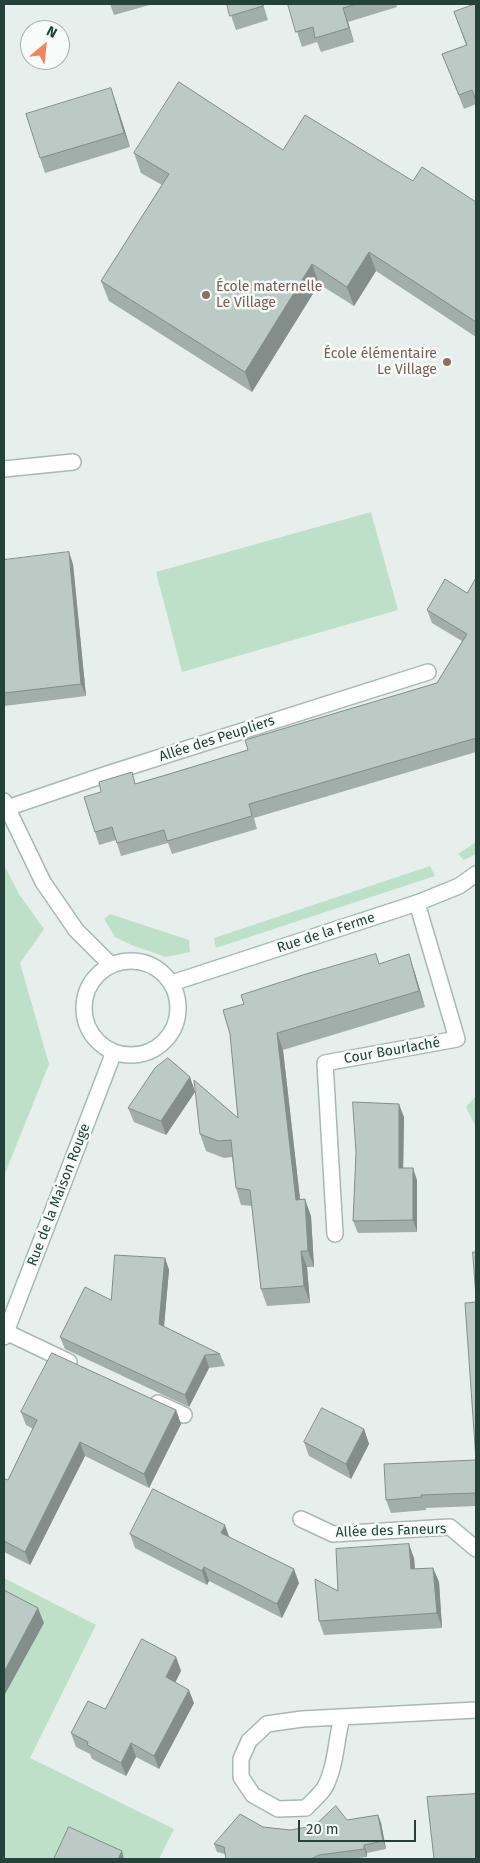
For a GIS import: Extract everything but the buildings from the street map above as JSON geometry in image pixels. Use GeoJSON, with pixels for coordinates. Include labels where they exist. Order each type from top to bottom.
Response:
{"type":"FeatureCollection","features":[{"type":"Feature","properties":{"kind":"street"},"geometry":{"type":"LineString","coordinates":[[4,469],[74,462]]}},
{"type":"Feature","properties":{"kind":"street","name":"Allée des Peupliers"},"geometry":{"type":"LineString","coordinates":[[5,804],[107,774],[428,672]]}},
{"type":"Feature","properties":{"kind":"street"},"geometry":{"type":"LineString","coordinates":[[5,804],[43,882],[76,930],[112,965]]}},
{"type":"Feature","properties":{"kind":"street","name":"Rue de la Ferme"},"geometry":{"type":"LineString","coordinates":[[172,984],[417,902],[459,886],[476,874]]}},
{"type":"Feature","properties":{"kind":"street","name":"Cour Bourlaché"},"geometry":{"type":"LineString","coordinates":[[335,1234],[325,1063],[457,1039],[417,902]]}},
{"type":"Feature","properties":{"kind":"street"},"geometry":{"type":"LineString","coordinates":[[128,961],[145,963],[160,971],[172,984],[177,997],[178,1012],[174,1026],[167,1038],[156,1048],[142,1054],[128,1055],[114,1052],[100,1044],[90,1031],[84,1016],[84,1001],[89,986],[98,974],[112,965],[128,961]]}},
{"type":"Feature","properties":{"kind":"street","name":"Rue de la Maison Rouge"},"geometry":{"type":"LineString","coordinates":[[5,1335],[114,1052]]}},
{"type":"Feature","properties":{"kind":"street"},"geometry":{"type":"LineString","coordinates":[[5,1335],[80,1367]]}},
{"type":"Feature","properties":{"kind":"street"},"geometry":{"type":"LineString","coordinates":[[141,1395],[184,1416]]}},
{"type":"Feature","properties":{"kind":"street","name":"Allée des Faneurs"},"geometry":{"type":"LineString","coordinates":[[301,1519],[333,1534],[450,1527],[476,1549]]}},
{"type":"Feature","properties":{"kind":"street"},"geometry":{"type":"LineString","coordinates":[[342,1717],[333,1762],[324,1788],[306,1808],[278,1810],[253,1795],[241,1777],[241,1759],[249,1741],[267,1724],[342,1717],[476,1710]]}},
{"type":"Feature","properties":{"kind":"green space"},"geometry":{"type":"Polygon","coordinates":[[[371,512],[398,610],[182,672],[156,572],[371,512]]]}},
{"type":"Feature","properties":{"kind":"green space"},"geometry":{"type":"Polygon","coordinates":[[[476,842],[476,854],[464,860],[458,854],[476,842]]]}},
{"type":"Feature","properties":{"kind":"green space"},"geometry":{"type":"Polygon","coordinates":[[[4,865],[19,894],[44,929],[20,963],[49,1064],[4,1176],[4,865]]]}},
{"type":"Feature","properties":{"kind":"green space"},"geometry":{"type":"Polygon","coordinates":[[[430,866],[435,876],[216,948],[214,938],[430,866]]]}},
{"type":"Feature","properties":{"kind":"green space"},"geometry":{"type":"Polygon","coordinates":[[[110,914],[189,940],[190,952],[166,957],[115,937],[104,919],[110,914]]]}},
{"type":"Feature","properties":{"kind":"green space"},"geometry":{"type":"Polygon","coordinates":[[[476,1096],[476,1127],[466,1107],[476,1096]]]}},
{"type":"Feature","properties":{"kind":"green space"},"geometry":{"type":"Polygon","coordinates":[[[4,1578],[96,1625],[30,1758],[174,1829],[159,1859],[4,1859],[4,1578]]]}},
{"type":"Feature","properties":{"kind":"place","name":"École maternelle Le Village"},"geometry":{"type":"Point","coordinates":[206,295]}},
{"type":"Feature","properties":{"kind":"place","name":"École élémentaire Le Village"},"geometry":{"type":"Point","coordinates":[447,362]}}]}
